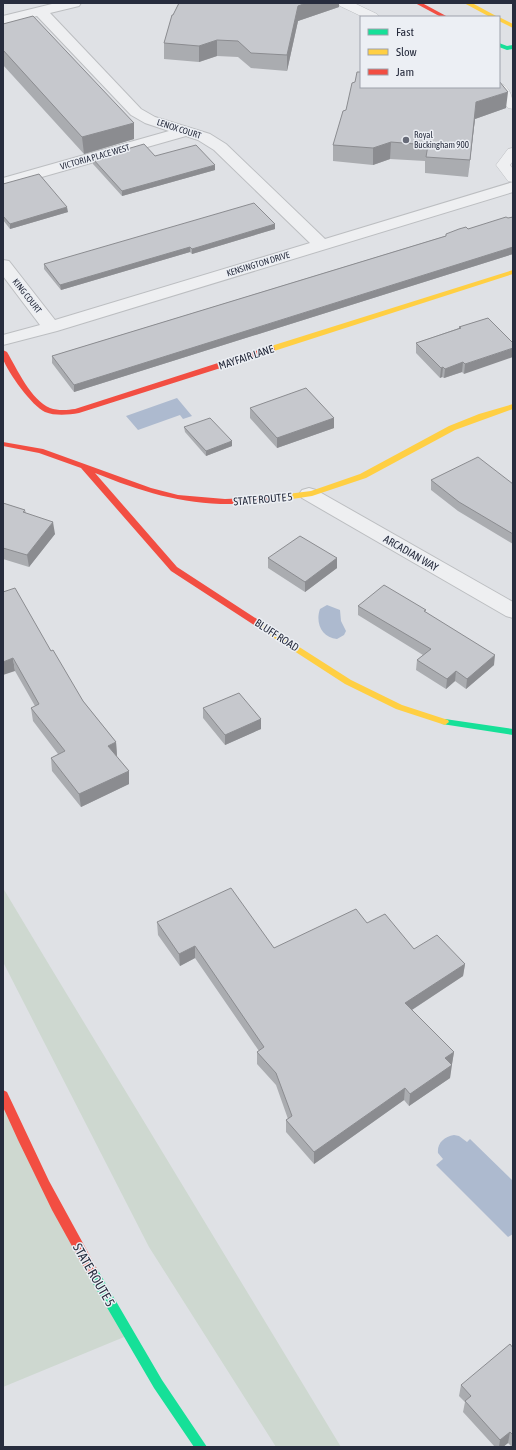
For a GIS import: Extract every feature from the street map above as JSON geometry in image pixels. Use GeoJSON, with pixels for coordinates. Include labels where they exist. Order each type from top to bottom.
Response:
{"type":"FeatureCollection","features":[{"type":"Feature","properties":{"kind":"street"},"geometry":{"type":"LineString","coordinates":[[3,20],[74,3]]}},
{"type":"Feature","properties":{"kind":"street"},"geometry":{"type":"LineString","coordinates":[[418,3],[443,16]]}},
{"type":"Feature","properties":{"kind":"street"},"geometry":{"type":"LineString","coordinates":[[467,3],[493,16]]}},
{"type":"Feature","properties":{"kind":"street","name":"LENOX COURT"},"geometry":{"type":"LineString","coordinates":[[40,11],[136,112],[150,120],[204,137],[220,147],[322,245]]}},
{"type":"Feature","properties":{"kind":"street"},"geometry":{"type":"LineString","coordinates":[[500,20],[513,26]]}},
{"type":"Feature","properties":{"kind":"street"},"geometry":{"type":"LineString","coordinates":[[500,45],[507,48],[513,46]]}},
{"type":"Feature","properties":{"kind":"street","name":"VICTORIA PLACE WEST"},"geometry":{"type":"LineString","coordinates":[[3,183],[187,131]]}},
{"type":"Feature","properties":{"kind":"street","name":"KENSINGTON DRIVE"},"geometry":{"type":"LineString","coordinates":[[3,340],[51,327],[513,187]]}},
{"type":"Feature","properties":{"kind":"street","name":"KING COURT"},"geometry":{"type":"LineString","coordinates":[[3,265],[51,327]]}},
{"type":"Feature","properties":{"kind":"street","name":"MAYFAIR LANE"},"geometry":{"type":"LineString","coordinates":[[3,352],[36,401],[45,408],[60,412],[76,411],[513,272]]}},
{"type":"Feature","properties":{"kind":"street","name":"STATE ROUTE 5"},"geometry":{"type":"LineString","coordinates":[[3,444],[13,445],[84,466],[151,491],[192,499],[231,502],[271,500],[309,494],[364,476],[462,422],[496,410],[513,406]]}},
{"type":"Feature","properties":{"kind":"street","name":"BLUFF ROAD"},"geometry":{"type":"LineString","coordinates":[[84,466],[174,569],[348,682],[398,707],[441,721],[513,732]]}},
{"type":"Feature","properties":{"kind":"street","name":"ARCADIAN WAY"},"geometry":{"type":"LineString","coordinates":[[309,494],[513,611]]}},
{"type":"Feature","properties":{"kind":"street","name":"STATE ROUTE 5"},"geometry":{"type":"LineString","coordinates":[[3,1095],[16,1125],[69,1232],[158,1384],[201,1447]]}},
{"type":"Feature","properties":{"kind":"lane"},"geometry":{"type":"LineString","coordinates":[[344,3],[371,16]]}},
{"type":"Feature","properties":{"kind":"lane"},"geometry":{"type":"LineString","coordinates":[[499,88],[513,105]]}},
{"type":"Feature","properties":{"kind":"lane"},"geometry":{"type":"LineString","coordinates":[[513,152],[503,165],[513,178]]}},
{"type":"Feature","properties":{"kind":"shaded area"},"geometry":{"type":"Polygon","coordinates":[[[3,888],[341,1447],[276,1447],[149,1247],[3,962],[3,888]]]}},
{"type":"Feature","properties":{"kind":"shaded area"},"geometry":{"type":"Polygon","coordinates":[[[3,1095],[129,1335],[3,1387],[3,1095]]]}},
{"type":"Feature","properties":{"kind":"water"},"geometry":{"type":"Polygon","coordinates":[[[177,398],[192,416],[183,419],[180,415],[138,430],[126,416],[177,398]]]}},
{"type":"Feature","properties":{"kind":"water"},"geometry":{"type":"Polygon","coordinates":[[[327,605],[340,610],[341,621],[346,631],[344,635],[337,639],[327,636],[319,624],[318,619],[320,609],[327,605]]]}},
{"type":"Feature","properties":{"kind":"water"},"geometry":{"type":"Polygon","coordinates":[[[454,1135],[459,1136],[467,1142],[470,1139],[513,1181],[513,1234],[508,1237],[436,1165],[443,1159],[438,1153],[440,1143],[447,1137],[454,1135]]]}},
{"type":"Feature","properties":{"kind":"building"},"geometry":{"type":"Polygon","coordinates":[[[179,3],[306,3],[298,6],[287,55],[251,53],[238,41],[217,40],[199,46],[164,43],[172,15],[179,3]]]}},
{"type":"Feature","properties":{"kind":"building"},"geometry":{"type":"Polygon","coordinates":[[[33,16],[134,123],[82,137],[3,50],[3,24],[33,16]]]}},
{"type":"Feature","properties":{"kind":"building","name":"Royal Buckingham 900"},"geometry":{"type":"Polygon","coordinates":[[[357,72],[360,72],[360,88],[500,88],[500,82],[508,92],[476,102],[470,160],[426,157],[428,145],[391,142],[373,148],[333,145],[343,111],[346,110],[352,83],[355,82],[357,72]]]}},
{"type":"Feature","properties":{"kind":"building"},"geometry":{"type":"Polygon","coordinates":[[[144,144],[155,156],[196,145],[215,165],[122,191],[93,159],[144,144]]]}},
{"type":"Feature","properties":{"kind":"building"},"geometry":{"type":"Polygon","coordinates":[[[39,174],[67,207],[10,224],[3,216],[3,184],[39,174]]]}},
{"type":"Feature","properties":{"kind":"building"},"geometry":{"type":"Polygon","coordinates":[[[254,203],[275,224],[192,249],[190,247],[60,285],[44,264],[254,203]]]}},
{"type":"Feature","properties":{"kind":"building"},"geometry":{"type":"Polygon","coordinates":[[[506,217],[513,217],[513,247],[74,385],[52,356],[446,236],[446,234],[459,229],[466,227],[468,229],[506,217]]]}},
{"type":"Feature","properties":{"kind":"building"},"geometry":{"type":"Polygon","coordinates":[[[488,318],[513,343],[513,348],[465,364],[463,362],[445,369],[443,367],[441,368],[416,343],[461,328],[459,327],[488,318]]]}},
{"type":"Feature","properties":{"kind":"building"},"geometry":{"type":"Polygon","coordinates":[[[306,388],[334,418],[277,438],[250,408],[306,388]]]}},
{"type":"Feature","properties":{"kind":"building"},"geometry":{"type":"Polygon","coordinates":[[[210,418],[232,441],[206,451],[184,427],[210,418]]]}},
{"type":"Feature","properties":{"kind":"building"},"geometry":{"type":"Polygon","coordinates":[[[478,457],[513,484],[513,534],[459,502],[431,480],[478,457]]]}},
{"type":"Feature","properties":{"kind":"building"},"geometry":{"type":"Polygon","coordinates":[[[3,503],[25,510],[23,512],[53,522],[27,555],[3,548],[3,503]]]}},
{"type":"Feature","properties":{"kind":"building"},"geometry":{"type":"Polygon","coordinates":[[[300,536],[337,558],[305,582],[268,558],[300,536]]]}},
{"type":"Feature","properties":{"kind":"building"},"geometry":{"type":"Polygon","coordinates":[[[384,585],[426,610],[424,611],[495,655],[467,679],[456,671],[447,679],[417,660],[431,649],[358,606],[384,585]]]}},
{"type":"Feature","properties":{"kind":"building"},"geometry":{"type":"Polygon","coordinates":[[[15,588],[51,651],[53,650],[83,701],[116,742],[108,746],[129,771],[79,794],[51,758],[65,751],[31,708],[39,704],[13,658],[3,662],[3,592],[15,588]]]}},
{"type":"Feature","properties":{"kind":"building"},"geometry":{"type":"Polygon","coordinates":[[[239,693],[261,719],[225,735],[203,708],[239,693]]]}},
{"type":"Feature","properties":{"kind":"building"},"geometry":{"type":"Polygon","coordinates":[[[231,888],[274,948],[356,909],[367,923],[385,914],[414,949],[437,935],[465,964],[405,1003],[454,1052],[445,1058],[452,1065],[410,1094],[405,1088],[314,1152],[286,1120],[292,1116],[276,1073],[257,1052],[264,1047],[195,946],[179,954],[157,922],[231,888]]]}},
{"type":"Feature","properties":{"kind":"building"},"geometry":{"type":"Polygon","coordinates":[[[510,1344],[513,1348],[513,1435],[510,1432],[500,1440],[465,1401],[471,1396],[461,1385],[510,1344]]]}},
{"type":"Feature","properties":{"kind":"traffic: fast"},"geometry":{"type":"LineString","coordinates":[[500,45],[507,48],[513,47]]}},
{"type":"Feature","properties":{"kind":"traffic: fast"},"geometry":{"type":"LineString","coordinates":[[445,722],[513,732]]}},
{"type":"Feature","properties":{"kind":"traffic: fast"},"geometry":{"type":"LineString","coordinates":[[92,1271],[158,1384],[201,1447]]}},
{"type":"Feature","properties":{"kind":"traffic: slow"},"geometry":{"type":"LineString","coordinates":[[467,3],[493,16]]}},
{"type":"Feature","properties":{"kind":"traffic: slow"},"geometry":{"type":"LineString","coordinates":[[500,20],[513,26]]}},
{"type":"Feature","properties":{"kind":"traffic: slow"},"geometry":{"type":"LineString","coordinates":[[271,349],[513,272]]}},
{"type":"Feature","properties":{"kind":"traffic: slow"},"geometry":{"type":"LineString","coordinates":[[272,499],[312,493],[363,476],[452,428],[513,406]]}},
{"type":"Feature","properties":{"kind":"traffic: slow"},"geometry":{"type":"LineString","coordinates":[[257,623],[348,682],[399,707],[445,722]]}},
{"type":"Feature","properties":{"kind":"traffic: jam"},"geometry":{"type":"LineString","coordinates":[[418,3],[443,16]]}},
{"type":"Feature","properties":{"kind":"traffic: jam"},"geometry":{"type":"LineString","coordinates":[[3,352],[28,393],[41,406],[48,410],[62,412],[76,411],[271,349]]}},
{"type":"Feature","properties":{"kind":"traffic: jam"},"geometry":{"type":"LineString","coordinates":[[3,444],[40,451],[77,463],[130,484],[178,498],[225,502],[272,499]]}},
{"type":"Feature","properties":{"kind":"traffic: jam"},"geometry":{"type":"LineString","coordinates":[[84,466],[174,569],[257,623]]}},
{"type":"Feature","properties":{"kind":"traffic: jam"},"geometry":{"type":"LineString","coordinates":[[3,1095],[45,1184],[92,1271]]}},
{"type":"Feature","properties":{"kind":"place","name":"Royal Buckingham 900"},"geometry":{"type":"Point","coordinates":[406,140]}}]}
